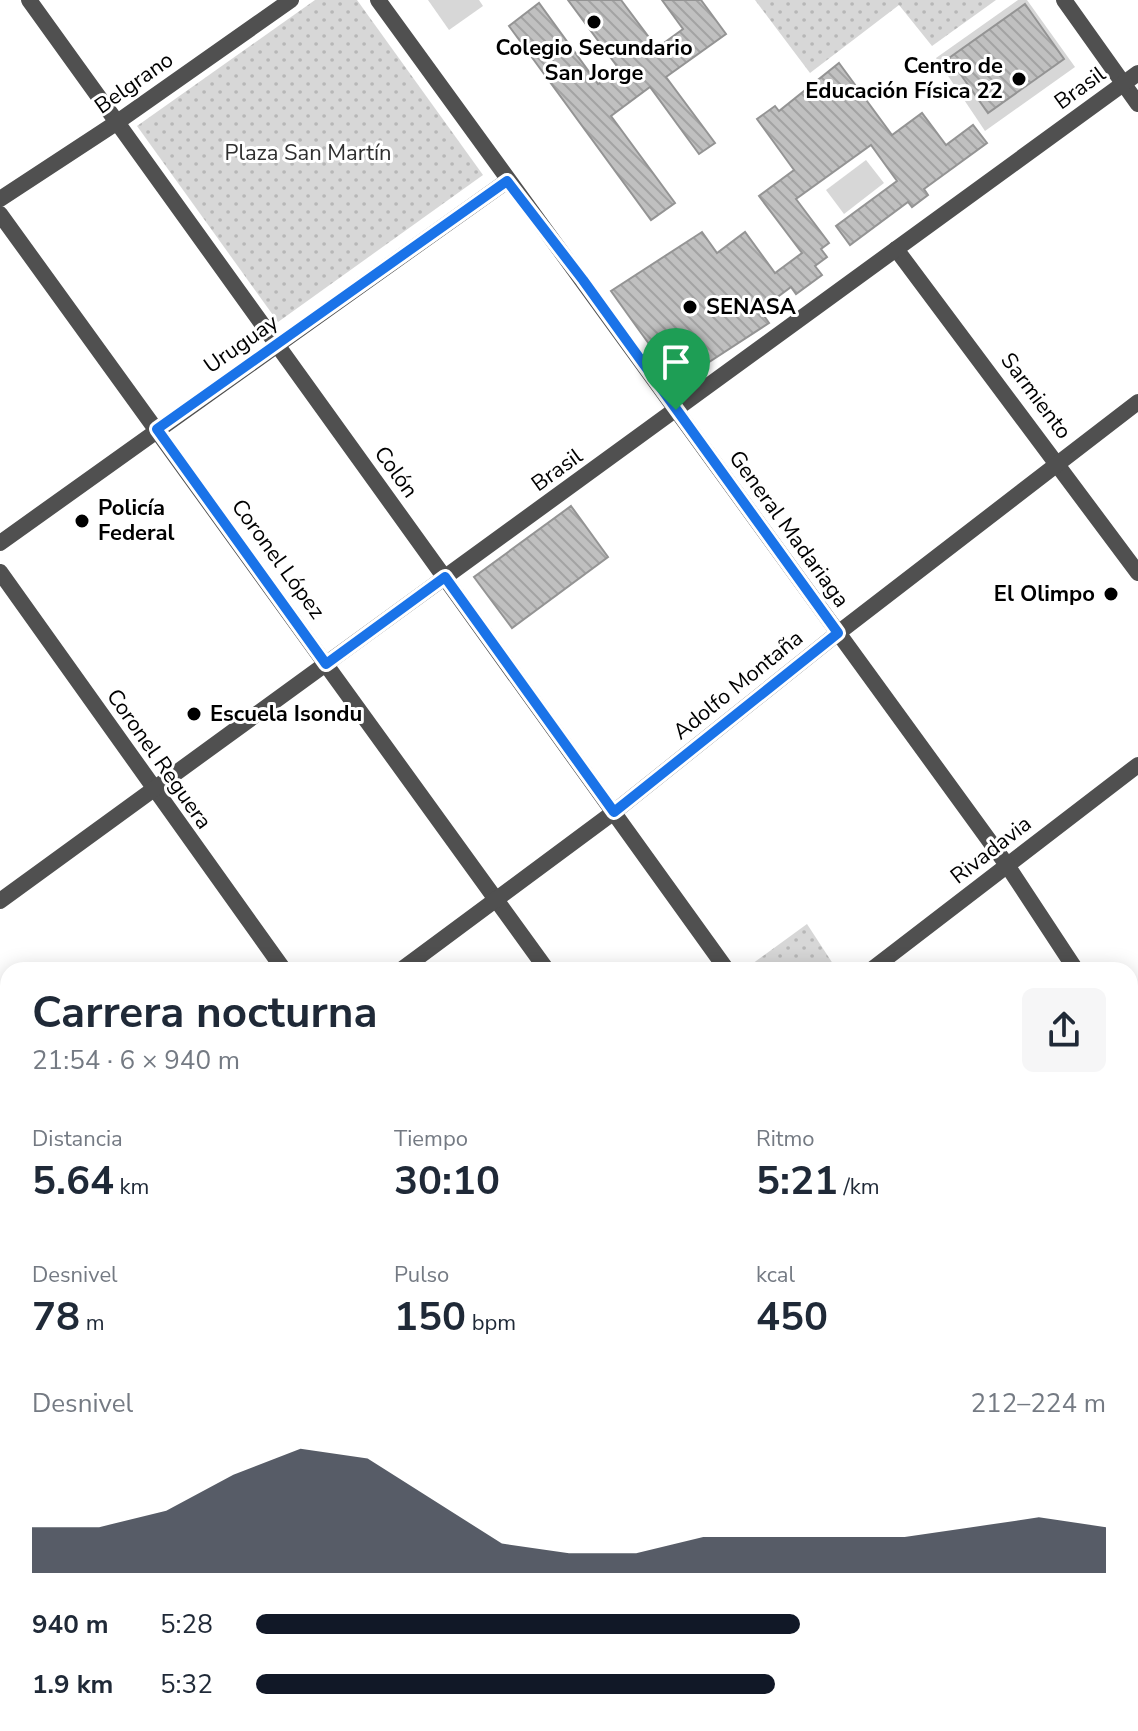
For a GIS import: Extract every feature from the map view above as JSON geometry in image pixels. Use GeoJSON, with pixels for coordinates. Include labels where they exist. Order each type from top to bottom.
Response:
{"type":"FeatureCollection","features":[{"type":"Feature","properties":{"kind":"street","name":"Colón"},"geometry":{"type":"LineString","coordinates":[[29,0],[721,962]]}},
{"type":"Feature","properties":{"kind":"street","name":"Belgrano"},"geometry":{"type":"LineString","coordinates":[[0,199],[116,123],[291,0]]}},
{"type":"Feature","properties":{"kind":"street","name":"General Madariaga"},"geometry":{"type":"LineString","coordinates":[[378,0],[1007,865],[1071,962]]}},
{"type":"Feature","properties":{"kind":"street"},"geometry":{"type":"LineString","coordinates":[[1064,0],[1131,78],[1138,104]]}},
{"type":"Feature","properties":{"kind":"street","name":"Brasil"},"geometry":{"type":"LineString","coordinates":[[0,901],[1131,78]]}},
{"type":"Feature","properties":{"kind":"street","name":"Uruguay"},"geometry":{"type":"LineString","coordinates":[[0,543],[507,181]]}},
{"type":"Feature","properties":{"kind":"street","name":"Coronel López"},"geometry":{"type":"LineString","coordinates":[[0,214],[541,962]]}},
{"type":"Feature","properties":{"kind":"street","name":"Sarmiento"},"geometry":{"type":"LineString","coordinates":[[896,249],[1138,573]]}},
{"type":"Feature","properties":{"kind":"street","name":"Adolfo Montaña"},"geometry":{"type":"LineString","coordinates":[[412,962],[614,812],[838,633],[1138,402]]}},
{"type":"Feature","properties":{"kind":"street","name":"Coronel Reguera"},"geometry":{"type":"LineString","coordinates":[[0,572],[278,962]]}},
{"type":"Feature","properties":{"kind":"street","name":"Rivadavia"},"geometry":{"type":"LineString","coordinates":[[881,962],[1138,765]]}},
{"type":"Feature","properties":{"kind":"green space","name":"Plaza San Martín"},"geometry":{"type":"Polygon","coordinates":[[[315,0],[357,0],[483,175],[278,322],[137,126],[315,0]]]}},
{"type":"Feature","properties":{"kind":"green space"},"geometry":{"type":"Polygon","coordinates":[[[428,0],[479,0],[483,6],[449,30],[428,0]]]}},
{"type":"Feature","properties":{"kind":"green space"},"geometry":{"type":"Polygon","coordinates":[[[755,0],[996,0],[932,46],[899,5],[810,73],[755,0]]]}},
{"type":"Feature","properties":{"kind":"green space"},"geometry":{"type":"Polygon","coordinates":[[[1018,0],[1027,0],[1075,67],[985,131],[936,58],[1018,0]]]}},
{"type":"Feature","properties":{"kind":"green space"},"geometry":{"type":"Polygon","coordinates":[[[866,160],[884,183],[844,214],[826,190],[866,160]]]}},
{"type":"Feature","properties":{"kind":"green space"},"geometry":{"type":"Polygon","coordinates":[[[807,924],[832,962],[755,962],[807,924]]]}},
{"type":"Feature","properties":{"kind":"building"},"geometry":{"type":"Polygon","coordinates":[[[568,0],[621,0],[657,48],[683,29],[662,0],[701,0],[726,34],[666,77],[715,143],[699,154],[650,87],[611,116],[675,203],[651,220],[509,26],[539,3],[598,84],[619,69],[568,0]]]}},
{"type":"Feature","properties":{"kind":"building"},"geometry":{"type":"Polygon","coordinates":[[[1025,4],[1064,59],[988,113],[949,58],[1025,4]]]}},
{"type":"Feature","properties":{"kind":"building"},"geometry":{"type":"Polygon","coordinates":[[[839,63],[892,135],[922,113],[946,145],[973,125],[987,143],[924,189],[928,195],[912,207],[908,202],[850,245],[836,226],[897,181],[871,145],[796,199],[829,243],[821,249],[827,257],[815,266],[822,275],[796,294],[791,287],[760,310],[769,323],[677,383],[611,291],[702,232],[717,253],[745,232],[775,273],[802,253],[759,196],[794,170],[757,119],[775,106],[779,111],[839,63]]]}},
{"type":"Feature","properties":{"kind":"building"},"geometry":{"type":"Polygon","coordinates":[[[571,506],[608,557],[512,628],[474,577],[571,506]]]}},
{"type":"Feature","properties":{"kind":"place","name":"Colegio Secundario San Jorge"},"geometry":{"type":"Point","coordinates":[594,22]}},
{"type":"Feature","properties":{"kind":"place","name":"Centro de Educación Física 22"},"geometry":{"type":"Point","coordinates":[1019,79]}},
{"type":"Feature","properties":{"kind":"place","name":"SENASA"},"geometry":{"type":"Point","coordinates":[690,307]}},
{"type":"Feature","properties":{"kind":"place","name":"Policía Federal"},"geometry":{"type":"Point","coordinates":[82,521]}},
{"type":"Feature","properties":{"kind":"place","name":"El Olimpo"},"geometry":{"type":"Point","coordinates":[1111,594]}},
{"type":"Feature","properties":{"kind":"place","name":"Escuela Isondu"},"geometry":{"type":"Point","coordinates":[194,714]}},
{"type":"Feature","properties":{"kind":"route"},"geometry":{"type":"LineString","coordinates":[[507,181],[676,410],[838,633],[614,812],[445,577],[326,664],[157,429],[277,347],[507,181]]}}]}
